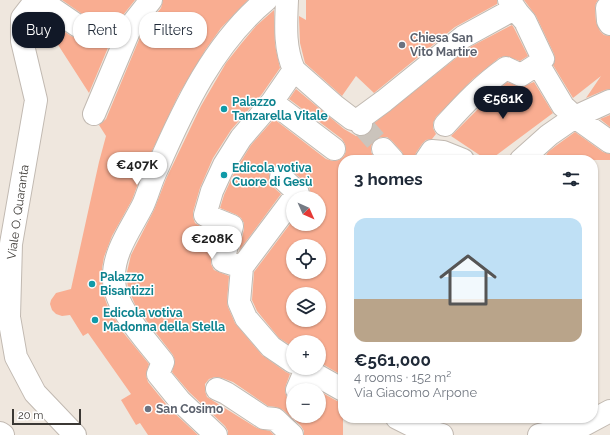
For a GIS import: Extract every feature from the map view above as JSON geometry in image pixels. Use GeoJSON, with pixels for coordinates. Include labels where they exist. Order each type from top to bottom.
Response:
{"type":"FeatureCollection","features":[{"type":"Feature","properties":{"kind":"street","name":"Viale O. Quaranta"},"geometry":{"type":"LineString","coordinates":[[36,0],[22,18],[22,41],[36,100],[11,244],[9,317],[16,357],[36,393],[75,435]]}},
{"type":"Feature","properties":{"kind":"street"},"geometry":{"type":"LineString","coordinates":[[40,0],[73,23]]}},
{"type":"Feature","properties":{"kind":"street"},"geometry":{"type":"LineString","coordinates":[[94,114],[132,24],[151,0]]}},
{"type":"Feature","properties":{"kind":"street"},"geometry":{"type":"LineString","coordinates":[[216,435],[180,401],[158,374],[163,362],[120,306],[114,282],[113,268],[119,249],[143,204],[156,170],[190,98],[228,40],[250,14],[266,0]]}},
{"type":"Feature","properties":{"kind":"street"},"geometry":{"type":"LineString","coordinates":[[287,0],[286,44],[294,70],[335,106],[352,119],[360,122],[463,37],[512,4],[525,21],[543,59],[521,75],[506,68],[488,80],[472,95],[445,125]]}},
{"type":"Feature","properties":{"kind":"street"},"geometry":{"type":"LineString","coordinates":[[538,64],[563,106],[575,117],[610,142]]}},
{"type":"Feature","properties":{"kind":"street"},"geometry":{"type":"LineString","coordinates":[[242,267],[223,261],[232,226],[206,214],[212,191],[224,165],[241,138],[272,102],[294,70]]}},
{"type":"Feature","properties":{"kind":"street"},"geometry":{"type":"LineString","coordinates":[[527,155],[575,117],[610,101]]}},
{"type":"Feature","properties":{"kind":"street"},"geometry":{"type":"LineString","coordinates":[[272,102],[334,149]]}},
{"type":"Feature","properties":{"kind":"street"},"geometry":{"type":"LineString","coordinates":[[281,177],[291,191]]}},
{"type":"Feature","properties":{"kind":"street"},"geometry":{"type":"LineString","coordinates":[[286,209],[242,267],[239,302],[246,318],[271,347],[286,356]]}},
{"type":"Feature","properties":{"kind":"street"},"geometry":{"type":"LineString","coordinates":[[317,375],[338,387]]}},
{"type":"Feature","properties":{"kind":"street"},"geometry":{"type":"LineString","coordinates":[[217,390],[226,393],[264,418],[275,419],[292,435]]}},
{"type":"Feature","properties":{"kind":"street"},"geometry":{"type":"LineString","coordinates":[[598,417],[610,411]]}},
{"type":"Feature","properties":{"kind":"street"},"geometry":{"type":"LineString","coordinates":[[407,423],[430,434]]}},
{"type":"Feature","properties":{"kind":"street"},"geometry":{"type":"LineString","coordinates":[[539,435],[582,426],[588,423]]}},
{"type":"Feature","properties":{"kind":"building"},"geometry":{"type":"Polygon","coordinates":[[[62,0],[135,0],[126,12],[79,12],[62,0]]]}},
{"type":"Feature","properties":{"kind":"building"},"geometry":{"type":"Polygon","coordinates":[[[163,0],[248,0],[221,28],[207,48],[207,12],[158,12],[161,8],[163,0]]]}},
{"type":"Feature","properties":{"kind":"building"},"geometry":{"type":"Polygon","coordinates":[[[306,0],[497,0],[497,4],[455,27],[374,93],[356,76],[342,96],[305,63],[300,43],[299,16],[306,20],[306,0]]]}},
{"type":"Feature","properties":{"kind":"building"},"geometry":{"type":"Polygon","coordinates":[[[524,0],[598,0],[595,9],[596,22],[600,31],[604,35],[610,36],[610,89],[586,98],[601,76],[573,98],[553,65],[555,61],[554,54],[536,16],[524,0]]]}},
{"type":"Feature","properties":{"kind":"building"},"geometry":{"type":"Polygon","coordinates":[[[274,10],[275,45],[280,68],[262,94],[231,130],[213,158],[200,188],[193,217],[195,223],[217,233],[211,264],[214,270],[229,276],[227,301],[235,323],[262,355],[286,372],[286,375],[290,375],[286,383],[285,391],[286,413],[276,407],[268,406],[233,382],[222,378],[215,377],[209,379],[205,384],[205,391],[207,397],[257,428],[270,431],[274,435],[228,435],[228,431],[225,426],[189,392],[172,372],[175,361],[173,355],[136,307],[128,288],[127,280],[127,272],[131,255],[154,210],[166,179],[201,106],[226,63],[256,26],[274,10]]]}},
{"type":"Feature","properties":{"kind":"building"},"geometry":{"type":"Polygon","coordinates":[[[512,25],[528,56],[520,61],[505,56],[499,58],[473,79],[436,117],[433,123],[433,128],[436,134],[432,139],[426,140],[422,144],[415,155],[403,155],[392,141],[387,137],[381,137],[375,140],[371,146],[371,152],[373,155],[344,155],[346,151],[345,144],[342,139],[289,99],[296,89],[344,129],[356,136],[369,134],[373,124],[470,47],[512,25]]]}},
{"type":"Feature","properties":{"kind":"building"},"geometry":{"type":"Polygon","coordinates":[[[65,32],[73,37],[73,48],[108,48],[89,93],[60,48],[65,48],[65,32]]]}},
{"type":"Feature","properties":{"kind":"building"},"geometry":{"type":"Polygon","coordinates":[[[139,40],[139,48],[207,48],[179,94],[144,168],[132,200],[112,236],[104,257],[102,268],[104,296],[108,307],[122,331],[149,364],[146,375],[148,382],[170,409],[198,435],[148,435],[140,423],[136,425],[121,400],[131,394],[88,333],[83,336],[70,315],[62,316],[56,314],[52,310],[50,304],[56,293],[71,289],[106,136],[99,125],[106,119],[139,40]]]}},
{"type":"Feature","properties":{"kind":"building"},"geometry":{"type":"Polygon","coordinates":[[[507,82],[521,87],[534,82],[553,113],[497,155],[480,155],[451,136],[507,82]]]}},
{"type":"Feature","properties":{"kind":"building"},"geometry":{"type":"Polygon","coordinates":[[[610,115],[610,127],[600,119],[610,115]]]}},
{"type":"Feature","properties":{"kind":"building"},"geometry":{"type":"Polygon","coordinates":[[[274,119],[326,159],[333,161],[338,160],[338,373],[326,366],[326,335],[286,335],[286,342],[279,338],[257,311],[252,300],[254,272],[286,229],[286,231],[326,231],[326,191],[310,191],[307,184],[289,168],[283,165],[277,165],[272,168],[269,175],[269,181],[281,194],[239,251],[244,223],[237,215],[220,208],[235,171],[251,145],[274,119]]]}},
{"type":"Feature","properties":{"kind":"building"},"geometry":{"type":"Polygon","coordinates":[[[575,132],[603,152],[610,154],[610,160],[598,160],[598,155],[546,155],[575,132]]]}},
{"type":"Feature","properties":{"kind":"building"},"geometry":{"type":"Polygon","coordinates":[[[326,395],[338,401],[338,423],[343,423],[343,435],[304,435],[304,431],[298,423],[326,423],[326,395]]]}},
{"type":"Feature","properties":{"kind":"tunnel"},"geometry":{"type":"LineString","coordinates":[[361,124],[383,149]]}},
{"type":"Feature","properties":{"kind":"place","name":"Chiesa San Vito Martire"},"geometry":{"type":"Point","coordinates":[402,45]}},
{"type":"Feature","properties":{"kind":"place","name":"Palazzo Tanzarella Vitale"},"geometry":{"type":"Point","coordinates":[224,109]}},
{"type":"Feature","properties":{"kind":"place","name":"Edicola votiva Cuore di Gesù"},"geometry":{"type":"Point","coordinates":[224,175]}},
{"type":"Feature","properties":{"kind":"place","name":"Palazzo Bisantizzi"},"geometry":{"type":"Point","coordinates":[92,284]}},
{"type":"Feature","properties":{"kind":"place","name":"Edicola votiva Madonna della Stella"},"geometry":{"type":"Point","coordinates":[95,320]}},
{"type":"Feature","properties":{"kind":"place","name":"San Cosimo"},"geometry":{"type":"Point","coordinates":[148,409]}}]}
